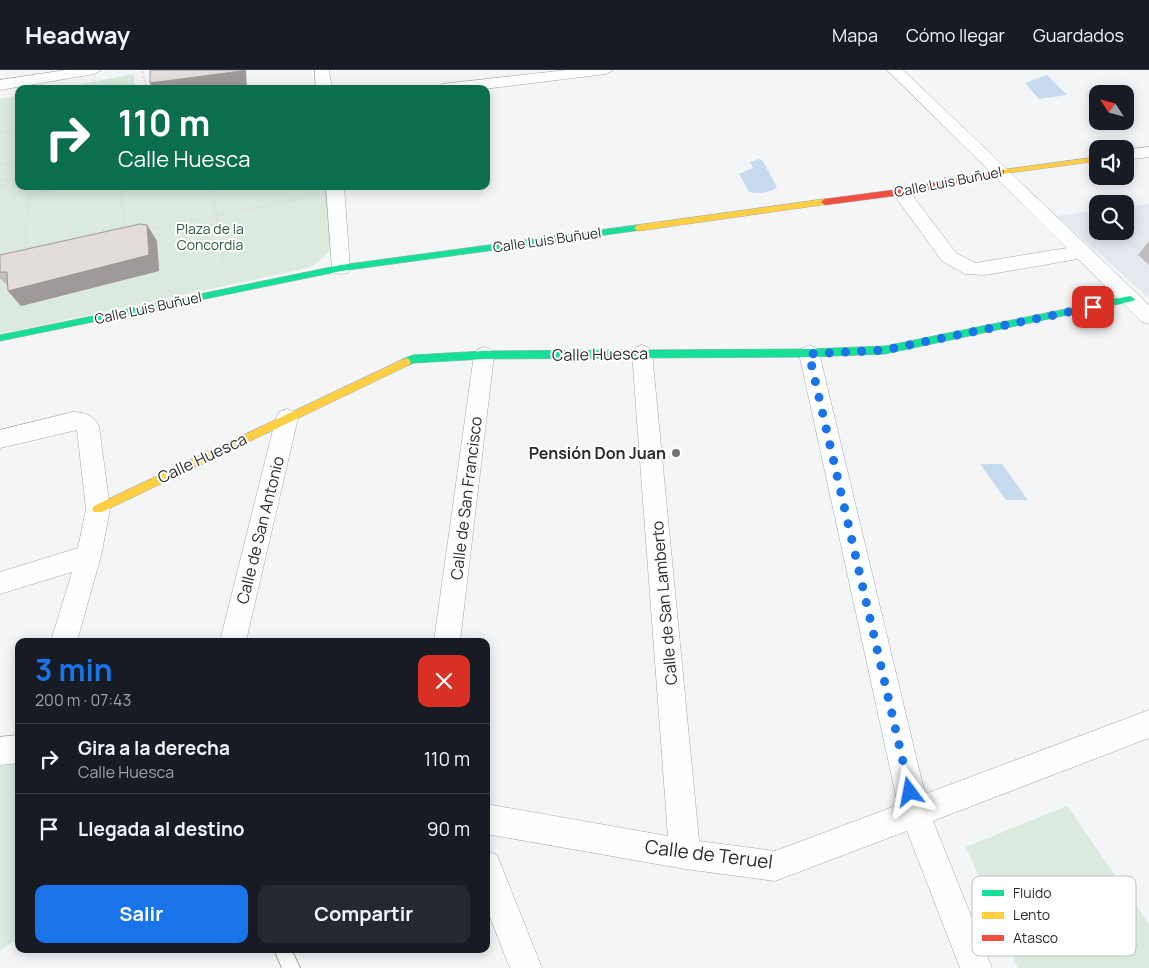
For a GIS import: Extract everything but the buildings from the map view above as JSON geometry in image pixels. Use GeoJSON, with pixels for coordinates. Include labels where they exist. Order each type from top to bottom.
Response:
{"type":"FeatureCollection","features":[{"type":"Feature","properties":{"kind":"street"},"geometry":{"type":"LineString","coordinates":[[4,83],[94,70]]}},
{"type":"Feature","properties":{"kind":"street"},"geometry":{"type":"LineString","coordinates":[[322,70],[324,85]]}},
{"type":"Feature","properties":{"kind":"street"},"geometry":{"type":"LineString","coordinates":[[477,85],[606,70]]}},
{"type":"Feature","properties":{"kind":"street"},"geometry":{"type":"LineString","coordinates":[[894,70],[1149,317]]}},
{"type":"Feature","properties":{"kind":"street"},"geometry":{"type":"LineString","coordinates":[[1134,154],[1149,152]]}},
{"type":"Feature","properties":{"kind":"street","name":"Calle Luis Buñuel"},"geometry":{"type":"LineString","coordinates":[[0,338],[341,268],[902,192],[999,172],[1089,160]]}},
{"type":"Feature","properties":{"kind":"street"},"geometry":{"type":"LineString","coordinates":[[335,190],[341,268]]}},
{"type":"Feature","properties":{"kind":"street"},"geometry":{"type":"LineString","coordinates":[[902,192],[949,257],[972,269],[985,269],[1081,252]]}},
{"type":"Feature","properties":{"kind":"street","name":"Calle Huesca"},"geometry":{"type":"LineString","coordinates":[[98,509],[413,359],[484,355],[642,353],[809,354],[885,350],[1130,299]]}},
{"type":"Feature","properties":{"kind":"street","name":"Calle de San Lamberto"},"geometry":{"type":"LineString","coordinates":[[642,353],[685,854]]}},
{"type":"Feature","properties":{"kind":"street"},"geometry":{"type":"LineString","coordinates":[[809,354],[914,811],[976,968]]}},
{"type":"Feature","properties":{"kind":"street","name":"Calle de San Francisco"},"geometry":{"type":"LineString","coordinates":[[447,638],[484,355]]}},
{"type":"Feature","properties":{"kind":"street","name":"Calle de San Antonio"},"geometry":{"type":"LineString","coordinates":[[234,638],[287,418]]}},
{"type":"Feature","properties":{"kind":"street"},"geometry":{"type":"LineString","coordinates":[[0,439],[73,421],[84,422],[88,429],[98,509],[89,556],[65,638]]}},
{"type":"Feature","properties":{"kind":"street"},"geometry":{"type":"LineString","coordinates":[[0,583],[89,556]]}},
{"type":"Feature","properties":{"kind":"street","name":"Calle de Teruel"},"geometry":{"type":"LineString","coordinates":[[490,820],[685,854],[775,866],[914,811],[1149,724]]}},
{"type":"Feature","properties":{"kind":"street"},"geometry":{"type":"LineString","coordinates":[[0,751],[15,749]]}},
{"type":"Feature","properties":{"kind":"street"},"geometry":{"type":"LineString","coordinates":[[490,876],[526,968]]}},
{"type":"Feature","properties":{"kind":"lane"},"geometry":{"type":"LineString","coordinates":[[284,953],[290,968]]}},
{"type":"Feature","properties":{"kind":"path"},"geometry":{"type":"LineString","coordinates":[[142,71],[146,85]]}},
{"type":"Feature","properties":{"kind":"path"},"geometry":{"type":"LineString","coordinates":[[0,133],[15,130]]}},
{"type":"Feature","properties":{"kind":"path"},"geometry":{"type":"LineString","coordinates":[[0,164],[15,164]]}},
{"type":"Feature","properties":{"kind":"path"},"geometry":{"type":"LineString","coordinates":[[0,180],[15,178]]}},
{"type":"Feature","properties":{"kind":"path"},"geometry":{"type":"LineString","coordinates":[[0,187],[15,184]]}},
{"type":"Feature","properties":{"kind":"path"},"geometry":{"type":"LineString","coordinates":[[34,253],[25,255],[28,195],[52,190]]}},
{"type":"Feature","properties":{"kind":"path"},"geometry":{"type":"LineString","coordinates":[[120,190],[126,234]]}},
{"type":"Feature","properties":{"kind":"path"},"geometry":{"type":"LineString","coordinates":[[213,190],[226,277]]}},
{"type":"Feature","properties":{"kind":"path"},"geometry":{"type":"LineString","coordinates":[[144,231],[316,196]]}},
{"type":"Feature","properties":{"kind":"shaded area"},"geometry":{"type":"Polygon","coordinates":[[[1149,204],[1149,298],[1057,216],[1089,211],[1089,240],[1134,240],[1134,206],[1149,204]]]}},
{"type":"Feature","properties":{"kind":"green space"},"geometry":{"type":"Polygon","coordinates":[[[134,74],[135,85],[75,85],[134,74]]]}},
{"type":"Feature","properties":{"kind":"green space","name":"Plaza de la Concordia"},"geometry":{"type":"Polygon","coordinates":[[[15,96],[15,190],[331,190],[335,222],[332,243],[328,252],[320,261],[308,268],[0,334],[0,99],[15,96]]]}},
{"type":"Feature","properties":{"kind":"green space"},"geometry":{"type":"Polygon","coordinates":[[[15,749],[15,941],[0,950],[0,751],[15,749]]]}},
{"type":"Feature","properties":{"kind":"green space"},"geometry":{"type":"Polygon","coordinates":[[[1067,806],[1116,876],[978,876],[966,847],[1067,806]]]}},
{"type":"Feature","properties":{"kind":"green space"},"geometry":{"type":"Polygon","coordinates":[[[1136,905],[1149,924],[1149,968],[1018,968],[1013,956],[1136,956],[1136,905]]]}},
{"type":"Feature","properties":{"kind":"water"},"geometry":{"type":"Polygon","coordinates":[[[1047,75],[1067,95],[1039,99],[1025,83],[1047,75]]]}},
{"type":"Feature","properties":{"kind":"water"},"geometry":{"type":"Polygon","coordinates":[[[759,159],[763,161],[777,187],[764,193],[749,192],[739,174],[753,168],[750,162],[759,159]]]}},
{"type":"Feature","properties":{"kind":"water"},"geometry":{"type":"Polygon","coordinates":[[[980,464],[1002,464],[1028,500],[1006,500],[980,464]]]}},
{"type":"Feature","properties":{"kind":"traffic: fast"},"geometry":{"type":"LineString","coordinates":[[0,338],[341,268],[638,228]]}},
{"type":"Feature","properties":{"kind":"traffic: fast"},"geometry":{"type":"LineString","coordinates":[[406,362],[413,359],[484,355],[809,353],[885,350],[1130,299]]}},
{"type":"Feature","properties":{"kind":"traffic: slow"},"geometry":{"type":"LineString","coordinates":[[1001,172],[1089,160]]}},
{"type":"Feature","properties":{"kind":"traffic: slow"},"geometry":{"type":"LineString","coordinates":[[638,228],[825,202]]}},
{"type":"Feature","properties":{"kind":"traffic: slow"},"geometry":{"type":"LineString","coordinates":[[98,509],[406,362]]}},
{"type":"Feature","properties":{"kind":"traffic: jam"},"geometry":{"type":"LineString","coordinates":[[825,202],[901,192],[1001,172]]}},
{"type":"Feature","properties":{"kind":"place","name":"Pensión Don Juan"},"geometry":{"type":"Point","coordinates":[676,453]}},
{"type":"Feature","properties":{"kind":"route"},"geometry":{"type":"LineString","coordinates":[[910,792],[809,354],[885,350],[1093,307]]}}]}
